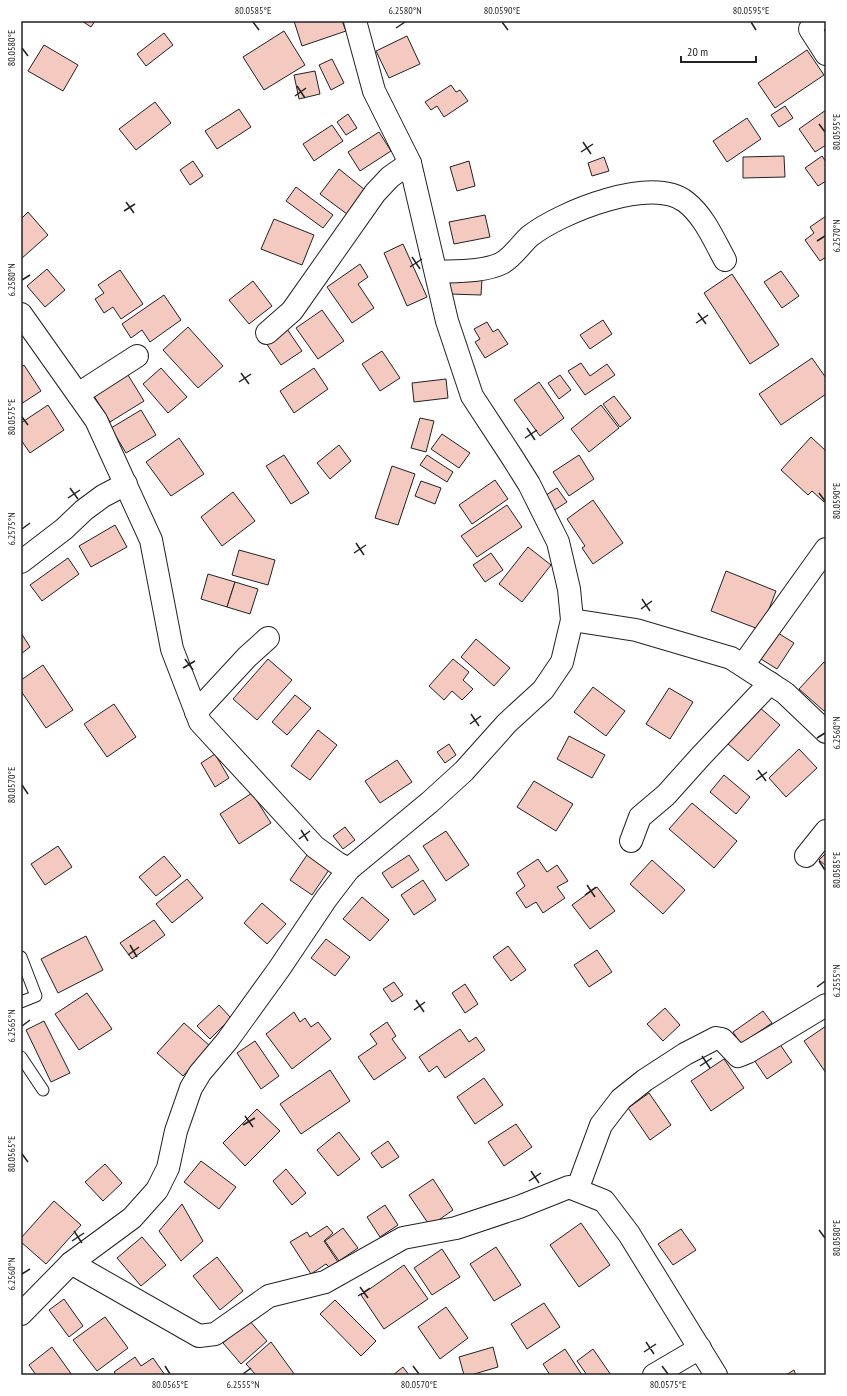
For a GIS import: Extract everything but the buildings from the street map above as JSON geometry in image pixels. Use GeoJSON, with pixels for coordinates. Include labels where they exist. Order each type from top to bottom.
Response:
{"type":"FeatureCollection","features":[{"type":"Feature","properties":{"kind":"street"},"geometry":{"type":"LineString","coordinates":[[21,1314],[71,1263],[132,1218],[157,1190],[168,1168],[176,1131],[191,1088],[200,1073],[227,1041],[279,969],[326,899],[349,869],[430,802],[464,771],[507,723],[543,690],[562,662],[572,620],[569,589],[558,542],[528,484],[472,396],[447,321],[410,163],[374,91],[355,21]]}},
{"type":"Feature","properties":{"kind":"street"},"geometry":{"type":"LineString","coordinates":[[817,21],[810,29],[826,54]]}},
{"type":"Feature","properties":{"kind":"street"},"geometry":{"type":"LineString","coordinates":[[267,333],[292,311],[375,193],[390,177],[410,163]]}},
{"type":"Feature","properties":{"kind":"street"},"geometry":{"type":"LineString","coordinates":[[436,272],[490,268],[502,263],[531,236],[572,213],[601,201],[641,192],[671,194],[686,201],[696,211],[724,260]]}},
{"type":"Feature","properties":{"kind":"street"},"geometry":{"type":"LineString","coordinates":[[21,314],[96,420],[151,540],[172,649],[200,722],[315,847],[337,863],[349,869]]}},
{"type":"Feature","properties":{"kind":"street"},"geometry":{"type":"LineString","coordinates":[[78,394],[137,356]]}},
{"type":"Feature","properties":{"kind":"street"},"geometry":{"type":"LineString","coordinates":[[21,562],[64,529],[84,510],[103,496],[126,484]]}},
{"type":"Feature","properties":{"kind":"street"},"geometry":{"type":"LineString","coordinates":[[743,665],[826,549]]}},
{"type":"Feature","properties":{"kind":"street"},"geometry":{"type":"LineString","coordinates":[[572,620],[636,630],[731,658],[784,693],[826,732]]}},
{"type":"Feature","properties":{"kind":"street"},"geometry":{"type":"LineString","coordinates":[[196,712],[247,657],[268,638]]}},
{"type":"Feature","properties":{"kind":"street"},"geometry":{"type":"LineString","coordinates":[[631,841],[640,817],[666,795],[770,683]]}},
{"type":"Feature","properties":{"kind":"street"},"geometry":{"type":"LineString","coordinates":[[806,856],[826,831]]}},
{"type":"Feature","properties":{"kind":"street"},"geometry":{"type":"LineString","coordinates":[[577,1190],[601,1125],[621,1099],[645,1080],[685,1054],[716,1038],[722,1039],[738,1056],[748,1052],[826,1005]]}},
{"type":"Feature","properties":{"kind":"street"},"geometry":{"type":"LineString","coordinates":[[71,1263],[199,1336],[215,1334],[269,1296],[325,1282],[403,1238],[456,1228],[519,1207],[569,1187],[604,1201],[629,1234],[716,1375]]}},
{"type":"Feature","properties":{"kind":"street"},"geometry":{"type":"LineString","coordinates":[[654,1375],[700,1348]]}},
{"type":"Feature","properties":{"kind":"lane"},"geometry":{"type":"LineString","coordinates":[[21,957],[36,996],[21,1002]]}},
{"type":"Feature","properties":{"kind":"lane"},"geometry":{"type":"LineString","coordinates":[[21,1057],[43,1090]]}}]}
